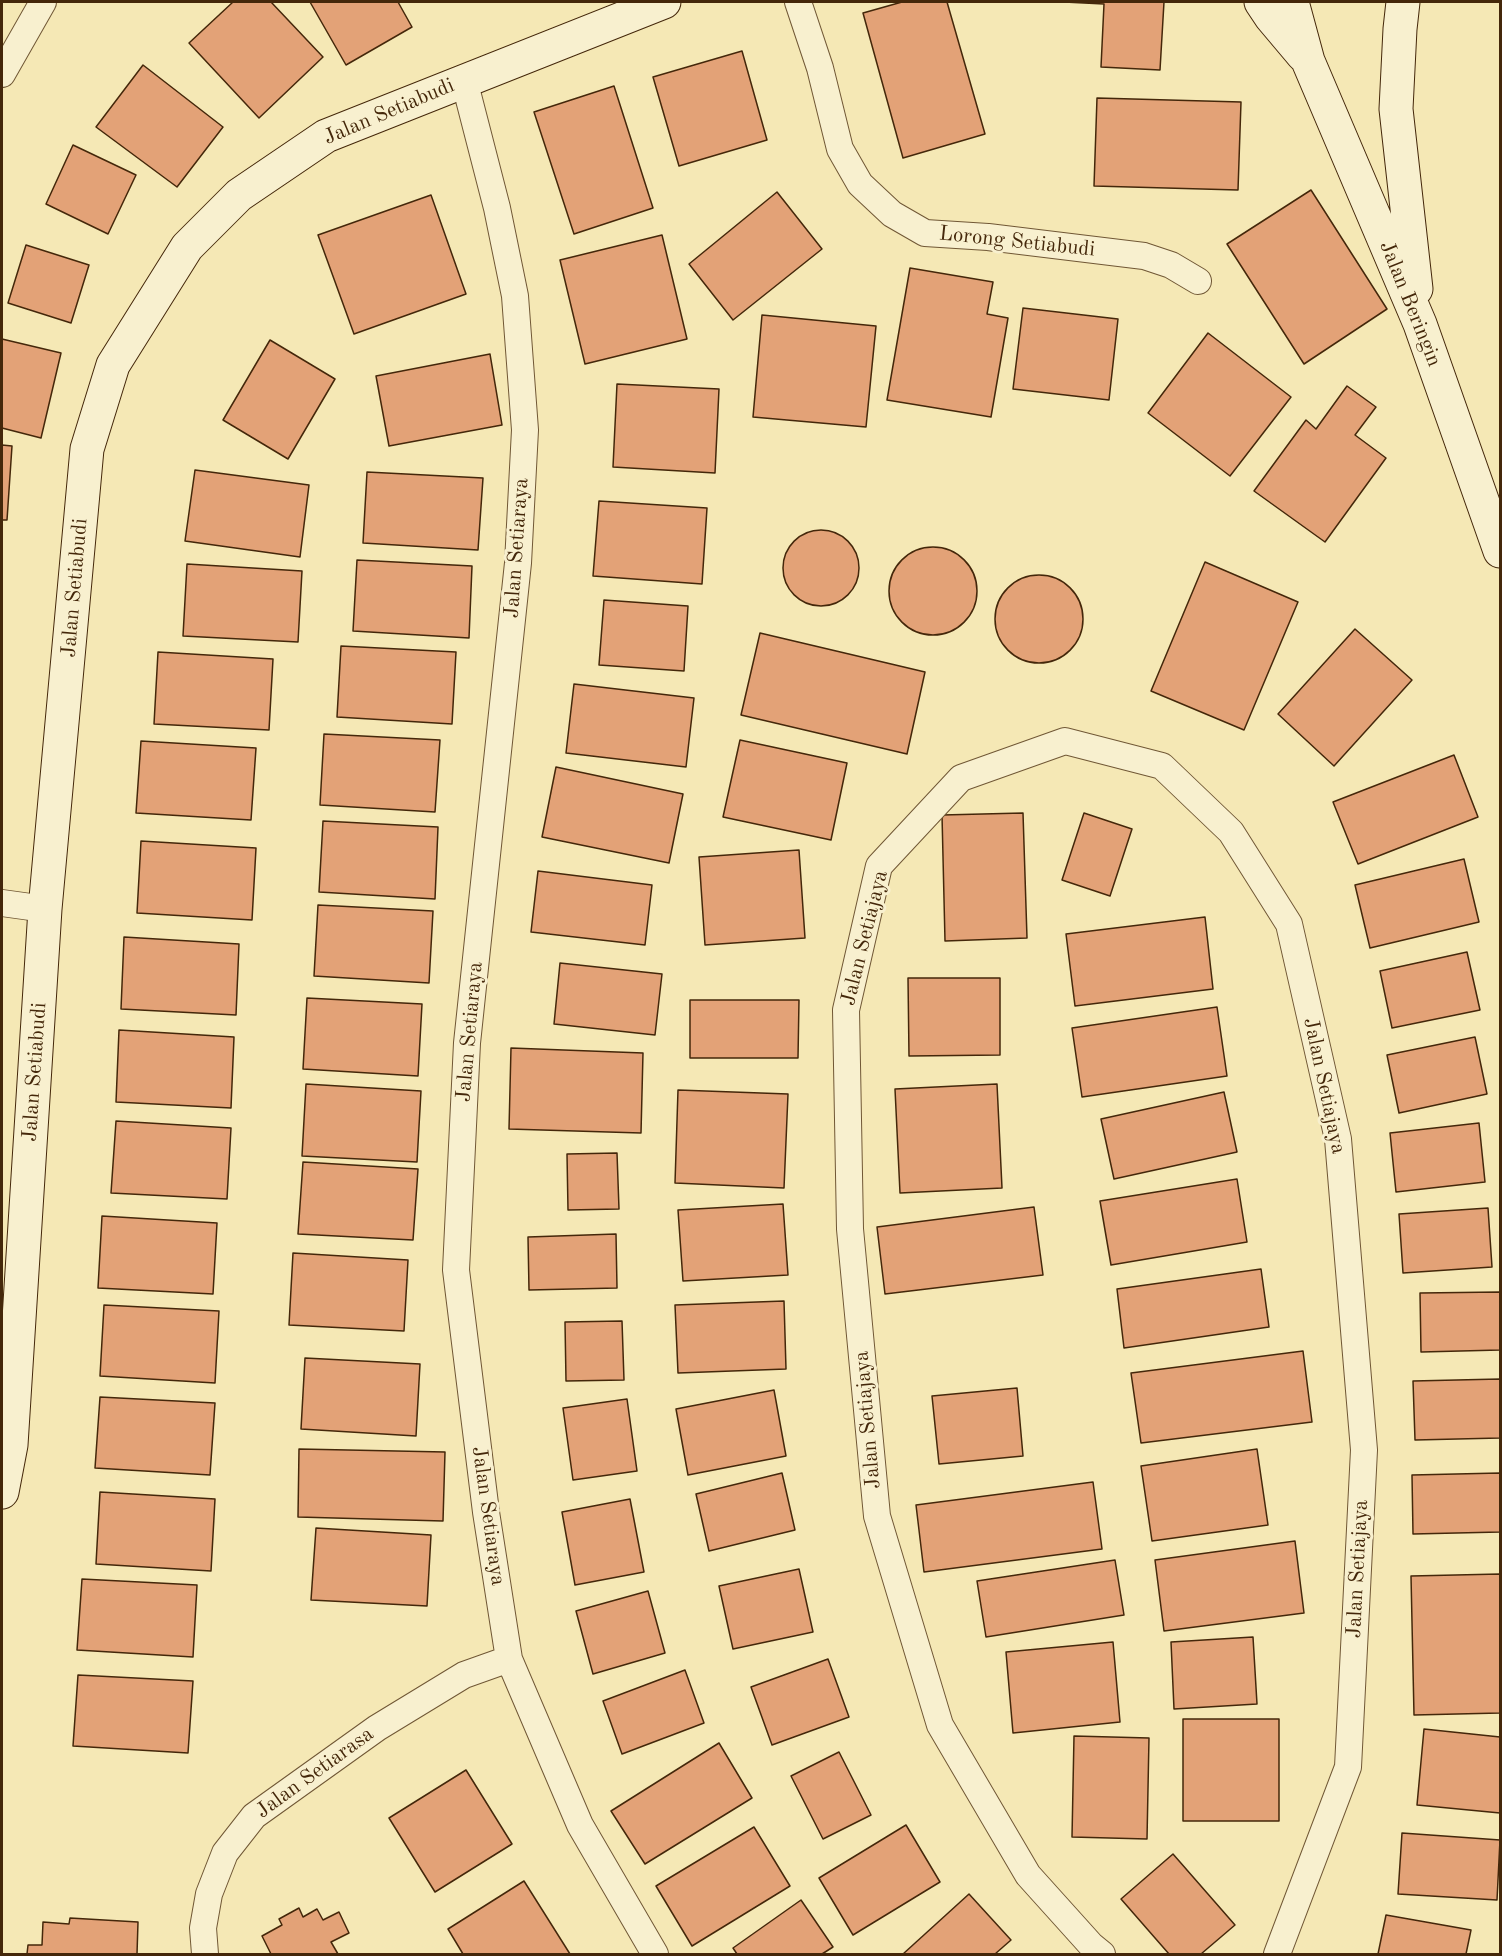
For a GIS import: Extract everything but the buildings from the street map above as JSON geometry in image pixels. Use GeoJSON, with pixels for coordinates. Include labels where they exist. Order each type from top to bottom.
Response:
{"type":"FeatureCollection","features":[{"type":"Feature","properties":{"kind":"street"},"geometry":{"type":"LineString","coordinates":[[2,74],[43,2]]}},
{"type":"Feature","properties":{"kind":"street","name":"Jalan Setiabudi"},"geometry":{"type":"LineString","coordinates":[[2,1492],[11,1445],[45,909],[87,449],[113,365],[188,248],[239,195],[326,136],[664,2]]}},
{"type":"Feature","properties":{"kind":"street","name":"Lorong Setiabudi"},"geometry":{"type":"LineString","coordinates":[[798,2],[820,68],[840,149],[861,184],[892,214],[926,233],[988,237],[1144,256],[1171,265],[1198,281]]}},
{"type":"Feature","properties":{"kind":"street","name":"Jalan Beringin"},"geometry":{"type":"LineString","coordinates":[[1261,2],[1308,61]]}},
{"type":"Feature","properties":{"kind":"street","name":"Jalan Beringin"},"geometry":{"type":"LineString","coordinates":[[1292,2],[1308,61],[1420,324],[1500,551]]}},
{"type":"Feature","properties":{"kind":"street"},"geometry":{"type":"LineString","coordinates":[[1404,2],[1400,29],[1396,109],[1420,324]]}},
{"type":"Feature","properties":{"kind":"street","name":"Jalan Setiaraya"},"geometry":{"type":"LineString","coordinates":[[464,80],[497,208],[515,296],[525,430],[518,563],[467,1043],[456,1270],[486,1512],[508,1659],[580,1825],[655,1954]]}},
{"type":"Feature","properties":{"kind":"street","name":"Jalan Setiajaya"},"geometry":{"type":"LineString","coordinates":[[1102,1954],[1091,1946],[1028,1875],[940,1725],[877,1516],[850,1228],[846,1010],[879,866],[961,778],[1065,741],[1162,766],[1231,832],[1289,924],[1338,1139],[1364,1450],[1348,1767],[1277,1954]]}},
{"type":"Feature","properties":{"kind":"street"},"geometry":{"type":"LineString","coordinates":[[2,903],[45,909]]}},
{"type":"Feature","properties":{"kind":"street","name":"Jalan Setiarasa"},"geometry":{"type":"LineString","coordinates":[[205,1954],[203,1928],[209,1894],[225,1853],[254,1816],[377,1728],[464,1675],[508,1659]]}}]}
